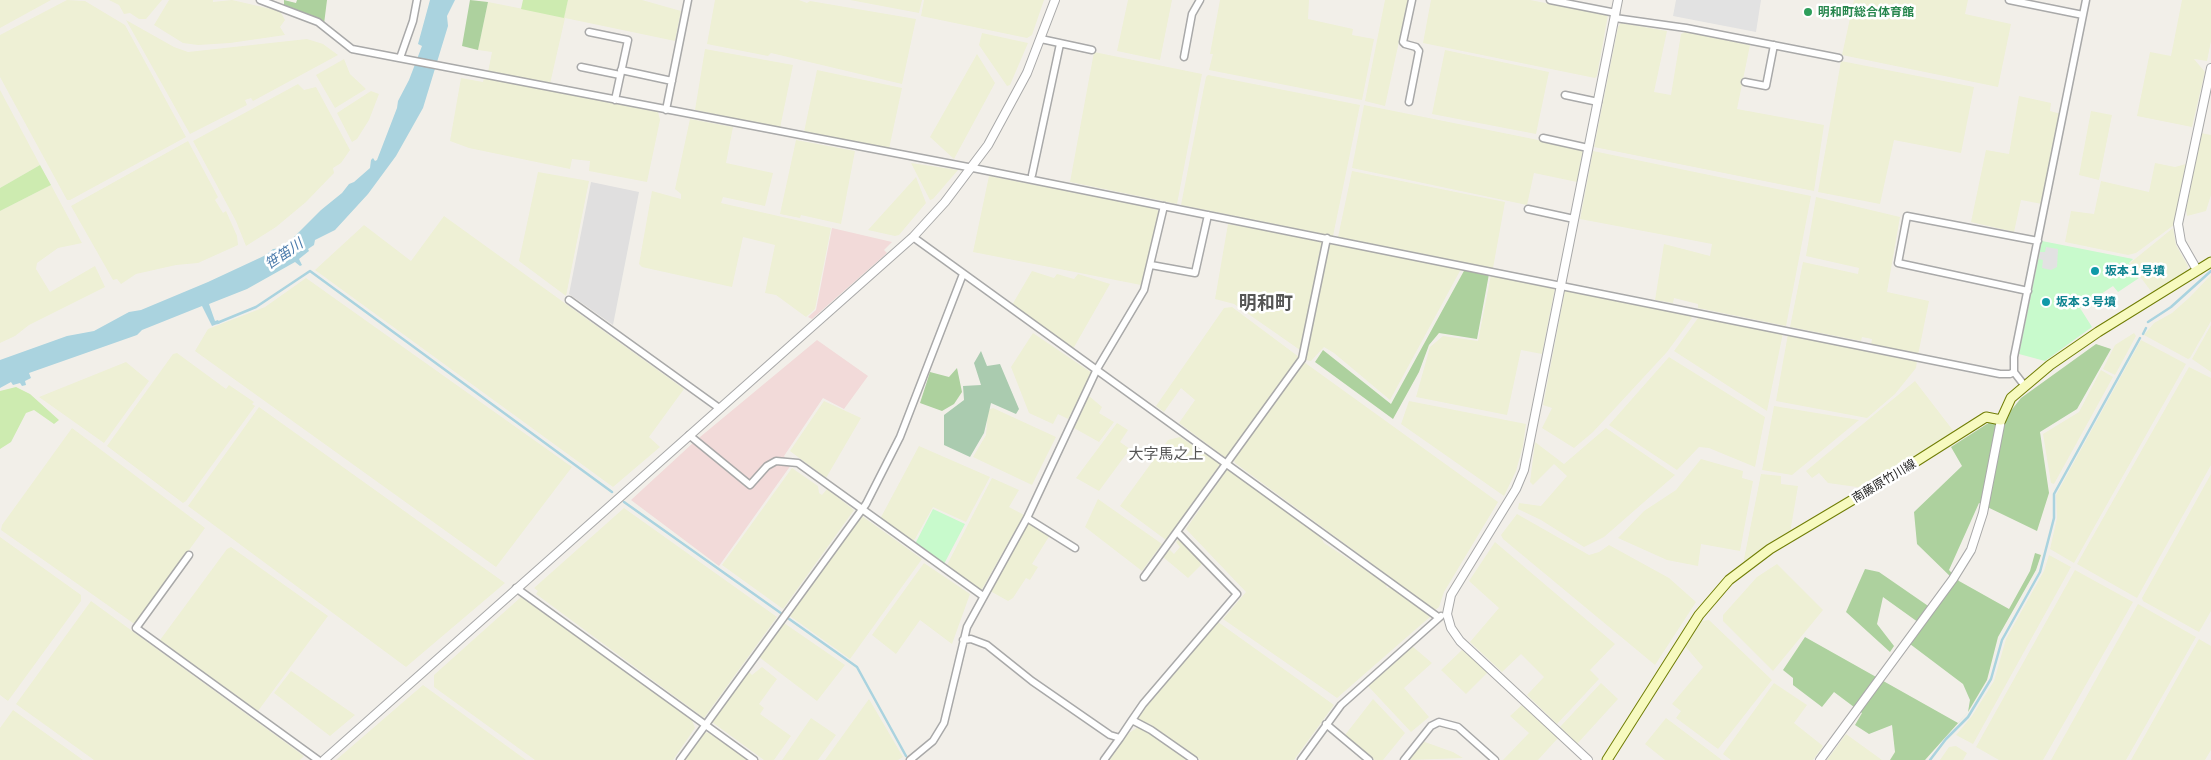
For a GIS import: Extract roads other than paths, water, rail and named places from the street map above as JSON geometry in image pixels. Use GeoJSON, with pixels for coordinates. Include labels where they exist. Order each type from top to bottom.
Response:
{"type":"FeatureCollection","features":[{"type":"Feature","properties":{"kind":"main road"},"geometry":{"type":"LineString","coordinates":[[2000,420],[2011,398],[2024,386],[2098,332],[2211,262]]}},
{"type":"Feature","properties":{"kind":"main road","name":"南藤原竹川線"},"geometry":{"type":"LineString","coordinates":[[1606,760],[1699,615],[1729,580],[1770,549],[1902,471],[1986,417],[2000,420]]}},
{"type":"Feature","properties":{"kind":"street"},"geometry":{"type":"LineString","coordinates":[[260,0],[318,22],[352,49],[973,168],[2000,374],[2014,372]]}},
{"type":"Feature","properties":{"kind":"street"},"geometry":{"type":"LineString","coordinates":[[400,58],[413,21],[417,0]]}},
{"type":"Feature","properties":{"kind":"street"},"geometry":{"type":"LineString","coordinates":[[666,110],[688,0]]}},
{"type":"Feature","properties":{"kind":"street"},"geometry":{"type":"LineString","coordinates":[[324,760],[913,236],[973,168],[1010,109],[1041,39],[1055,0]]}},
{"type":"Feature","properties":{"kind":"street"},"geometry":{"type":"LineString","coordinates":[[1184,57],[1192,14],[1200,0]]}},
{"type":"Feature","properties":{"kind":"street"},"geometry":{"type":"LineString","coordinates":[[1409,102],[1419,51],[1416,47],[1403,42],[1412,0]]}},
{"type":"Feature","properties":{"kind":"street"},"geometry":{"type":"LineString","coordinates":[[1550,0],[1615,15],[1839,58]]}},
{"type":"Feature","properties":{"kind":"street"},"geometry":{"type":"LineString","coordinates":[[1588,760],[1460,641],[1451,628],[1447,614],[1452,595],[1520,480],[1618,0]]}},
{"type":"Feature","properties":{"kind":"street"},"geometry":{"type":"LineString","coordinates":[[2009,0],[2083,15]]}},
{"type":"Feature","properties":{"kind":"street"},"geometry":{"type":"LineString","coordinates":[[2024,386],[2014,372],[2014,357],[2086,0]]}},
{"type":"Feature","properties":{"kind":"street"},"geometry":{"type":"LineString","coordinates":[[589,32],[628,40],[615,100]]}},
{"type":"Feature","properties":{"kind":"street"},"geometry":{"type":"LineString","coordinates":[[1041,39],[1092,50]]}},
{"type":"Feature","properties":{"kind":"street"},"geometry":{"type":"LineString","coordinates":[[1032,176],[1060,44]]}},
{"type":"Feature","properties":{"kind":"street"},"geometry":{"type":"LineString","coordinates":[[1745,82],[1766,86],[1774,45]]}},
{"type":"Feature","properties":{"kind":"street"},"geometry":{"type":"LineString","coordinates":[[581,67],[672,80]]}},
{"type":"Feature","properties":{"kind":"street"},"geometry":{"type":"LineString","coordinates":[[2197,270],[2181,242],[2178,224],[2211,68]]}},
{"type":"Feature","properties":{"kind":"street"},"geometry":{"type":"LineString","coordinates":[[1565,95],[1598,102]]}},
{"type":"Feature","properties":{"kind":"street"},"geometry":{"type":"LineString","coordinates":[[1543,138],[1588,148]]}},
{"type":"Feature","properties":{"kind":"street"},"geometry":{"type":"LineString","coordinates":[[910,760],[920,758],[944,723],[963,640],[983,596],[1027,518],[1097,369],[1144,290],[1164,206]]}},
{"type":"Feature","properties":{"kind":"street"},"geometry":{"type":"LineString","coordinates":[[1528,209],[1574,218]]}},
{"type":"Feature","properties":{"kind":"street"},"geometry":{"type":"LineString","coordinates":[[1151,265],[1195,273],[1208,215]]}},
{"type":"Feature","properties":{"kind":"street"},"geometry":{"type":"LineString","coordinates":[[2028,291],[1898,263],[1907,216],[2038,241]]}},
{"type":"Feature","properties":{"kind":"street"},"geometry":{"type":"LineString","coordinates":[[913,236],[1438,617]]}},
{"type":"Feature","properties":{"kind":"street"},"geometry":{"type":"LineString","coordinates":[[1144,577],[1178,533],[1226,463],[1302,359],[1327,238]]}},
{"type":"Feature","properties":{"kind":"street"},"geometry":{"type":"LineString","coordinates":[[680,760],[866,504],[900,437],[963,274]]}},
{"type":"Feature","properties":{"kind":"street"},"geometry":{"type":"LineString","coordinates":[[569,300],[720,408]]}},
{"type":"Feature","properties":{"kind":"street"},"geometry":{"type":"LineString","coordinates":[[1820,760],[1953,579],[1972,550],[1983,513],[2000,420]]}},
{"type":"Feature","properties":{"kind":"street"},"geometry":{"type":"LineString","coordinates":[[690,435],[750,484],[766,466],[776,461],[798,463],[983,596]]}},
{"type":"Feature","properties":{"kind":"street"},"geometry":{"type":"LineString","coordinates":[[1027,518],[1075,548]]}},
{"type":"Feature","properties":{"kind":"street"},"geometry":{"type":"LineString","coordinates":[[1104,760],[1149,696],[1237,594],[1178,533]]}},
{"type":"Feature","properties":{"kind":"street"},"geometry":{"type":"LineString","coordinates":[[189,555],[136,628],[318,760]]}},
{"type":"Feature","properties":{"kind":"street"},"geometry":{"type":"LineString","coordinates":[[516,588],[754,760]]}},
{"type":"Feature","properties":{"kind":"street"},"geometry":{"type":"LineString","coordinates":[[1301,760],[1345,701],[1438,617],[1447,614]]}},
{"type":"Feature","properties":{"kind":"street"},"geometry":{"type":"LineString","coordinates":[[963,640],[971,639],[987,645],[1032,681],[1110,734],[1120,738]]}},
{"type":"Feature","properties":{"kind":"street"},"geometry":{"type":"LineString","coordinates":[[1132,720],[1151,730],[1194,760]]}},
{"type":"Feature","properties":{"kind":"street"},"geometry":{"type":"LineString","coordinates":[[1404,760],[1431,726],[1439,722],[1458,727],[1495,760]]}},
{"type":"Feature","properties":{"kind":"street"},"geometry":{"type":"LineString","coordinates":[[1326,724],[1369,760]]}},
{"type":"Feature","properties":{"kind":"water","name":"笹笛川"},"geometry":{"type":"Polygon","coordinates":[[[430,0],[455,0],[447,16],[448,26],[423,108],[396,156],[368,194],[335,230],[315,240],[314,245],[308,249],[309,251],[299,259],[302,265],[300,266],[295,262],[247,289],[209,304],[215,321],[218,320],[220,323],[212,326],[202,306],[142,330],[137,335],[29,373],[31,378],[25,381],[26,385],[22,386],[20,383],[13,385],[11,382],[0,388],[0,360],[67,336],[94,331],[129,312],[141,310],[208,282],[266,255],[273,249],[283,248],[321,210],[342,193],[349,184],[370,168],[373,158],[375,161],[377,160],[398,101],[409,80],[422,46],[418,44],[430,0]]]}},
{"type":"Feature","properties":{"kind":"waterway"},"geometry":{"type":"LineString","coordinates":[[217,323],[256,307],[310,271],[612,492]]}},
{"type":"Feature","properties":{"kind":"waterway"},"geometry":{"type":"LineString","coordinates":[[2148,322],[2171,307],[2211,271]]}},
{"type":"Feature","properties":{"kind":"waterway"},"geometry":{"type":"LineString","coordinates":[[2143,334],[2146,328]]}},
{"type":"Feature","properties":{"kind":"waterway"},"geometry":{"type":"LineString","coordinates":[[1930,760],[1946,739],[1968,717],[1991,679],[2002,640],[2040,572],[2054,518],[2054,494],[2140,338]]}},
{"type":"Feature","properties":{"kind":"waterway"},"geometry":{"type":"LineString","coordinates":[[624,502],[857,667],[906,756]]}},
{"type":"Feature","properties":{"kind":"place","name":"明和町総合体育館"},"geometry":{"type":"Point","coordinates":[1808,12]}},
{"type":"Feature","properties":{"kind":"place","name":"坂本１号墳"},"geometry":{"type":"Point","coordinates":[2095,271]}},
{"type":"Feature","properties":{"kind":"place","name":"坂本３号墳"},"geometry":{"type":"Point","coordinates":[2046,302]}},
{"type":"Feature","properties":{"kind":"district","name":"明和町"},"geometry":{"type":"Point","coordinates":[1266,303]}},
{"type":"Feature","properties":{"kind":"district","name":"大字馬之上"},"geometry":{"type":"Point","coordinates":[1166,454]}}]}
